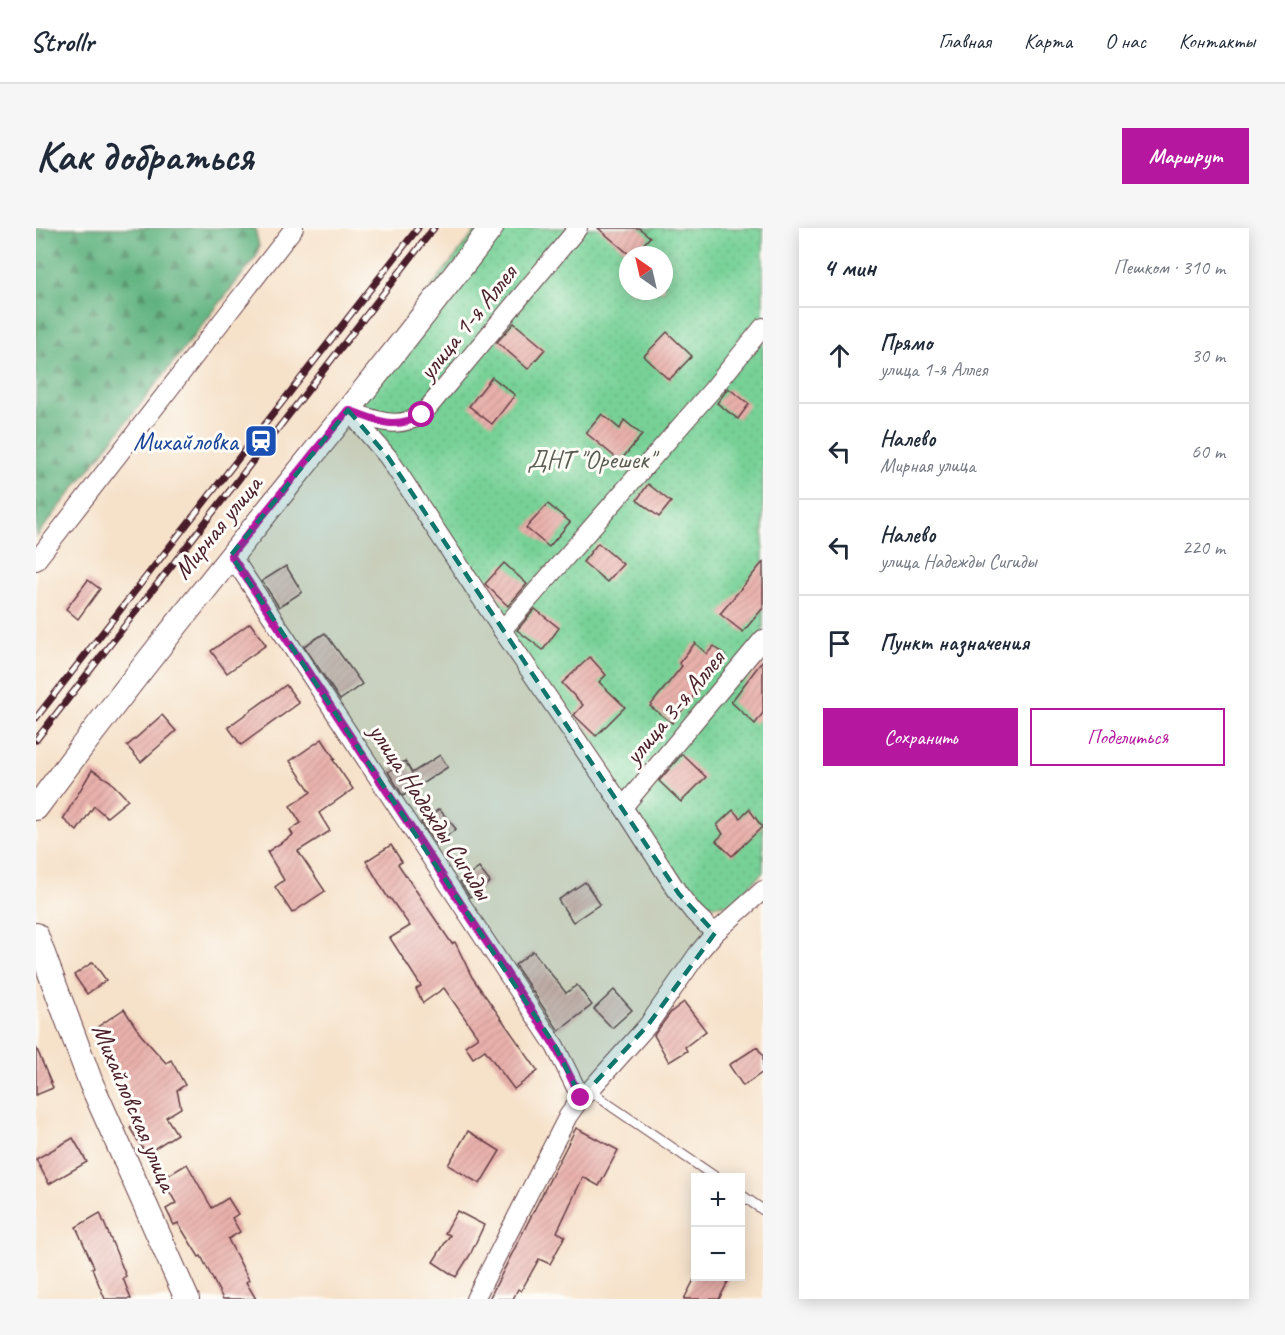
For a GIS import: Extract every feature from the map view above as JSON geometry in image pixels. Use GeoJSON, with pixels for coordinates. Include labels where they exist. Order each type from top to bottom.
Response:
{"type":"FeatureCollection","features":[{"type":"Feature","properties":{"kind":"street"},"geometry":{"type":"LineString","coordinates":[[36,561],[294,228]]}},
{"type":"Feature","properties":{"kind":"street","name":"Мирная улица"},"geometry":{"type":"LineString","coordinates":[[36,808],[146,663],[430,308],[491,228]]}},
{"type":"Feature","properties":{"kind":"street","name":"улица 1-я Аллея"},"geometry":{"type":"LineString","coordinates":[[348,410],[403,424],[422,415],[575,229]]}},
{"type":"Feature","properties":{"kind":"street"},"geometry":{"type":"LineString","coordinates":[[502,630],[712,390],[763,327]]}},
{"type":"Feature","properties":{"kind":"street"},"geometry":{"type":"LineString","coordinates":[[348,410],[388,457],[679,894],[694,913],[715,933]]}},
{"type":"Feature","properties":{"kind":"street","name":"улица Надежды Сигиды"},"geometry":{"type":"LineString","coordinates":[[231,555],[586,1094]]}},
{"type":"Feature","properties":{"kind":"street","name":"улица 3-я Аллея"},"geometry":{"type":"LineString","coordinates":[[623,807],[763,639]]}},
{"type":"Feature","properties":{"kind":"street"},"geometry":{"type":"LineString","coordinates":[[475,1299],[568,1116],[648,1025],[715,933],[763,890]]}},
{"type":"Feature","properties":{"kind":"street","name":"Михайловская улица"},"geometry":{"type":"LineString","coordinates":[[36,935],[91,1083],[187,1299]]}},
{"type":"Feature","properties":{"kind":"lane"},"geometry":{"type":"LineString","coordinates":[[586,1094],[611,1106],[710,1173]]}},
{"type":"Feature","properties":{"kind":"lane"},"geometry":{"type":"LineString","coordinates":[[745,1197],[763,1210]]}},
{"type":"Feature","properties":{"kind":"highlighted area"},"geometry":{"type":"Polygon","coordinates":[[[348,410],[388,457],[679,894],[715,933],[648,1025],[581,1098],[555,1046],[231,555],[348,410]]]}},
{"type":"Feature","properties":{"kind":"green space"},"geometry":{"type":"Polygon","coordinates":[[[36,228],[255,228],[259,246],[256,257],[36,537],[36,228]]]}},
{"type":"Feature","properties":{"kind":"green space","name":"ДНТ \"Орешек\""},"geometry":{"type":"Polygon","coordinates":[[[478,228],[763,228],[763,872],[732,903],[716,905],[699,903],[623,807],[342,400],[478,228]]]}},
{"type":"Feature","properties":{"kind":"building"},"geometry":{"type":"Polygon","coordinates":[[[598,228],[639,228],[650,237],[642,246],[619,246],[598,228]]]}},
{"type":"Feature","properties":{"kind":"building"},"geometry":{"type":"Polygon","coordinates":[[[514,323],[545,349],[528,369],[497,342],[514,323]]]}},
{"type":"Feature","properties":{"kind":"building"},"geometry":{"type":"Polygon","coordinates":[[[667,332],[692,356],[669,380],[644,356],[667,332]]]}},
{"type":"Feature","properties":{"kind":"building"},"geometry":{"type":"Polygon","coordinates":[[[492,377],[515,395],[492,424],[469,406],[492,377]]]}},
{"type":"Feature","properties":{"kind":"building"},"geometry":{"type":"Polygon","coordinates":[[[728,388],[749,404],[738,419],[717,403],[728,388]]]}},
{"type":"Feature","properties":{"kind":"building"},"geometry":{"type":"Polygon","coordinates":[[[602,414],[620,429],[624,420],[642,435],[620,461],[586,433],[602,414]]]}},
{"type":"Feature","properties":{"kind":"building"},"geometry":{"type":"Polygon","coordinates":[[[648,484],[671,502],[659,517],[637,500],[648,484]]]}},
{"type":"Feature","properties":{"kind":"building"},"geometry":{"type":"Polygon","coordinates":[[[548,504],[570,522],[549,547],[526,528],[548,504]]]}},
{"type":"Feature","properties":{"kind":"building"},"geometry":{"type":"Polygon","coordinates":[[[598,543],[623,564],[607,582],[583,562],[598,543]]]}},
{"type":"Feature","properties":{"kind":"building"},"geometry":{"type":"Polygon","coordinates":[[[763,562],[763,608],[743,632],[720,614],[763,562]]]}},
{"type":"Feature","properties":{"kind":"building"},"geometry":{"type":"Polygon","coordinates":[[[504,563],[527,584],[508,606],[485,584],[504,563]]]}},
{"type":"Feature","properties":{"kind":"building"},"geometry":{"type":"Polygon","coordinates":[[[286,566],[302,592],[279,607],[262,581],[286,566]]]}},
{"type":"Feature","properties":{"kind":"building"},"geometry":{"type":"Polygon","coordinates":[[[88,580],[100,589],[78,619],[66,609],[88,580]]]}},
{"type":"Feature","properties":{"kind":"building"},"geometry":{"type":"Polygon","coordinates":[[[535,609],[559,628],[543,650],[517,630],[535,609]]]}},
{"type":"Feature","properties":{"kind":"building"},"geometry":{"type":"Polygon","coordinates":[[[250,623],[266,645],[227,673],[211,651],[250,623]]]}},
{"type":"Feature","properties":{"kind":"building"},"geometry":{"type":"Polygon","coordinates":[[[325,633],[362,684],[340,700],[304,646],[325,633]]]}},
{"type":"Feature","properties":{"kind":"building"},"geometry":{"type":"Polygon","coordinates":[[[695,643],[707,654],[714,646],[725,655],[672,723],[650,706],[682,666],[679,663],[695,643]]]}},
{"type":"Feature","properties":{"kind":"building"},"geometry":{"type":"Polygon","coordinates":[[[590,657],[606,675],[599,682],[625,707],[596,736],[574,715],[583,705],[562,683],[590,657]]]}},
{"type":"Feature","properties":{"kind":"building"},"geometry":{"type":"Polygon","coordinates":[[[763,660],[763,713],[755,724],[731,702],[763,660]]]}},
{"type":"Feature","properties":{"kind":"building"},"geometry":{"type":"Polygon","coordinates":[[[286,685],[299,703],[241,745],[228,727],[286,685]]]}},
{"type":"Feature","properties":{"kind":"building"},"geometry":{"type":"Polygon","coordinates":[[[162,715],[176,731],[141,762],[127,746],[162,715]]]}},
{"type":"Feature","properties":{"kind":"building"},"geometry":{"type":"Polygon","coordinates":[[[322,739],[353,789],[319,813],[330,831],[298,851],[325,891],[292,913],[275,887],[284,880],[267,852],[293,835],[290,830],[301,823],[290,806],[311,792],[290,761],[322,739]]]}},
{"type":"Feature","properties":{"kind":"building"},"geometry":{"type":"Polygon","coordinates":[[[682,754],[706,777],[681,802],[659,781],[682,754]]]}},
{"type":"Feature","properties":{"kind":"building"},"geometry":{"type":"Polygon","coordinates":[[[440,755],[448,767],[403,796],[388,772],[405,761],[412,773],[440,755]]]}},
{"type":"Feature","properties":{"kind":"building"},"geometry":{"type":"Polygon","coordinates":[[[92,770],[110,781],[128,800],[107,817],[94,806],[77,831],[63,819],[92,770]]]}},
{"type":"Feature","properties":{"kind":"building"},"geometry":{"type":"Polygon","coordinates":[[[439,809],[456,829],[436,845],[421,823],[439,809]]]}},
{"type":"Feature","properties":{"kind":"building"},"geometry":{"type":"Polygon","coordinates":[[[749,809],[762,827],[732,856],[716,841],[723,834],[717,825],[733,810],[740,818],[749,809]]]}},
{"type":"Feature","properties":{"kind":"building"},"geometry":{"type":"Polygon","coordinates":[[[391,845],[402,862],[398,864],[452,944],[455,942],[472,977],[538,1071],[514,1089],[485,1050],[473,1058],[465,1046],[478,1037],[444,988],[423,1003],[416,989],[421,986],[390,938],[410,926],[388,898],[366,861],[391,845]]]}},
{"type":"Feature","properties":{"kind":"building"},"geometry":{"type":"Polygon","coordinates":[[[479,868],[490,882],[470,897],[460,882],[479,868]]]}},
{"type":"Feature","properties":{"kind":"building"},"geometry":{"type":"Polygon","coordinates":[[[585,882],[600,904],[573,922],[558,900],[585,882]]]}},
{"type":"Feature","properties":{"kind":"building"},"geometry":{"type":"Polygon","coordinates":[[[533,951],[566,993],[577,985],[592,1005],[559,1031],[515,965],[533,951]]]}},
{"type":"Feature","properties":{"kind":"building"},"geometry":{"type":"Polygon","coordinates":[[[93,962],[106,980],[87,994],[74,975],[93,962]]]}},
{"type":"Feature","properties":{"kind":"building"},"geometry":{"type":"Polygon","coordinates":[[[614,990],[632,1010],[612,1028],[594,1009],[614,990]]]}},
{"type":"Feature","properties":{"kind":"building"},"geometry":{"type":"Polygon","coordinates":[[[684,1002],[706,1031],[685,1047],[687,1051],[669,1062],[654,1035],[671,1012],[684,1002]]]}},
{"type":"Feature","properties":{"kind":"building"},"geometry":{"type":"Polygon","coordinates":[[[124,1009],[141,1035],[166,1063],[171,1060],[185,1085],[177,1090],[181,1108],[166,1117],[177,1134],[146,1154],[130,1128],[139,1122],[120,1088],[128,1083],[93,1030],[124,1009]]]}},
{"type":"Feature","properties":{"kind":"building"},"geometry":{"type":"Polygon","coordinates":[[[36,1047],[53,1088],[36,1095],[36,1047]]]}},
{"type":"Feature","properties":{"kind":"building"},"geometry":{"type":"Polygon","coordinates":[[[757,1047],[763,1056],[763,1072],[743,1086],[729,1065],[757,1047]]]}},
{"type":"Feature","properties":{"kind":"building"},"geometry":{"type":"Polygon","coordinates":[[[576,1128],[618,1150],[599,1186],[583,1177],[557,1232],[565,1236],[550,1264],[539,1259],[521,1291],[518,1289],[513,1299],[489,1299],[576,1128]]]}},
{"type":"Feature","properties":{"kind":"building"},"geometry":{"type":"Polygon","coordinates":[[[468,1131],[500,1151],[480,1184],[448,1165],[468,1131]]]}},
{"type":"Feature","properties":{"kind":"building"},"geometry":{"type":"Polygon","coordinates":[[[73,1138],[87,1162],[49,1184],[36,1159],[73,1138]]]}},
{"type":"Feature","properties":{"kind":"building"},"geometry":{"type":"Polygon","coordinates":[[[187,1164],[212,1208],[228,1198],[238,1214],[232,1218],[240,1232],[228,1239],[249,1280],[246,1282],[256,1299],[223,1299],[201,1256],[199,1257],[178,1223],[174,1225],[166,1209],[176,1203],[162,1179],[187,1164]]]}},
{"type":"Feature","properties":{"kind":"building"},"geometry":{"type":"Polygon","coordinates":[[[457,1211],[484,1225],[470,1255],[456,1277],[433,1262],[450,1235],[445,1233],[457,1211]]]}},
{"type":"Feature","properties":{"kind":"building"},"geometry":{"type":"Polygon","coordinates":[[[100,1213],[126,1276],[123,1278],[131,1299],[105,1299],[76,1227],[100,1213]]]}},
{"type":"Feature","properties":{"kind":"building"},"geometry":{"type":"Polygon","coordinates":[[[693,1281],[728,1281],[719,1299],[684,1299],[693,1281]]]}},
{"type":"Feature","properties":{"kind":"railway"},"geometry":{"type":"LineString","coordinates":[[36,718],[418,228]]}},
{"type":"Feature","properties":{"kind":"railway"},"geometry":{"type":"LineString","coordinates":[[36,740],[434,228]]}},
{"type":"Feature","properties":{"kind":"place","name":"Михайловка"},"geometry":{"type":"Point","coordinates":[261,441]}},
{"type":"Feature","properties":{"kind":"route"},"geometry":{"type":"LineString","coordinates":[[422,415],[403,424],[384,422],[348,410],[231,555],[555,1046],[581,1098]]}}]}
